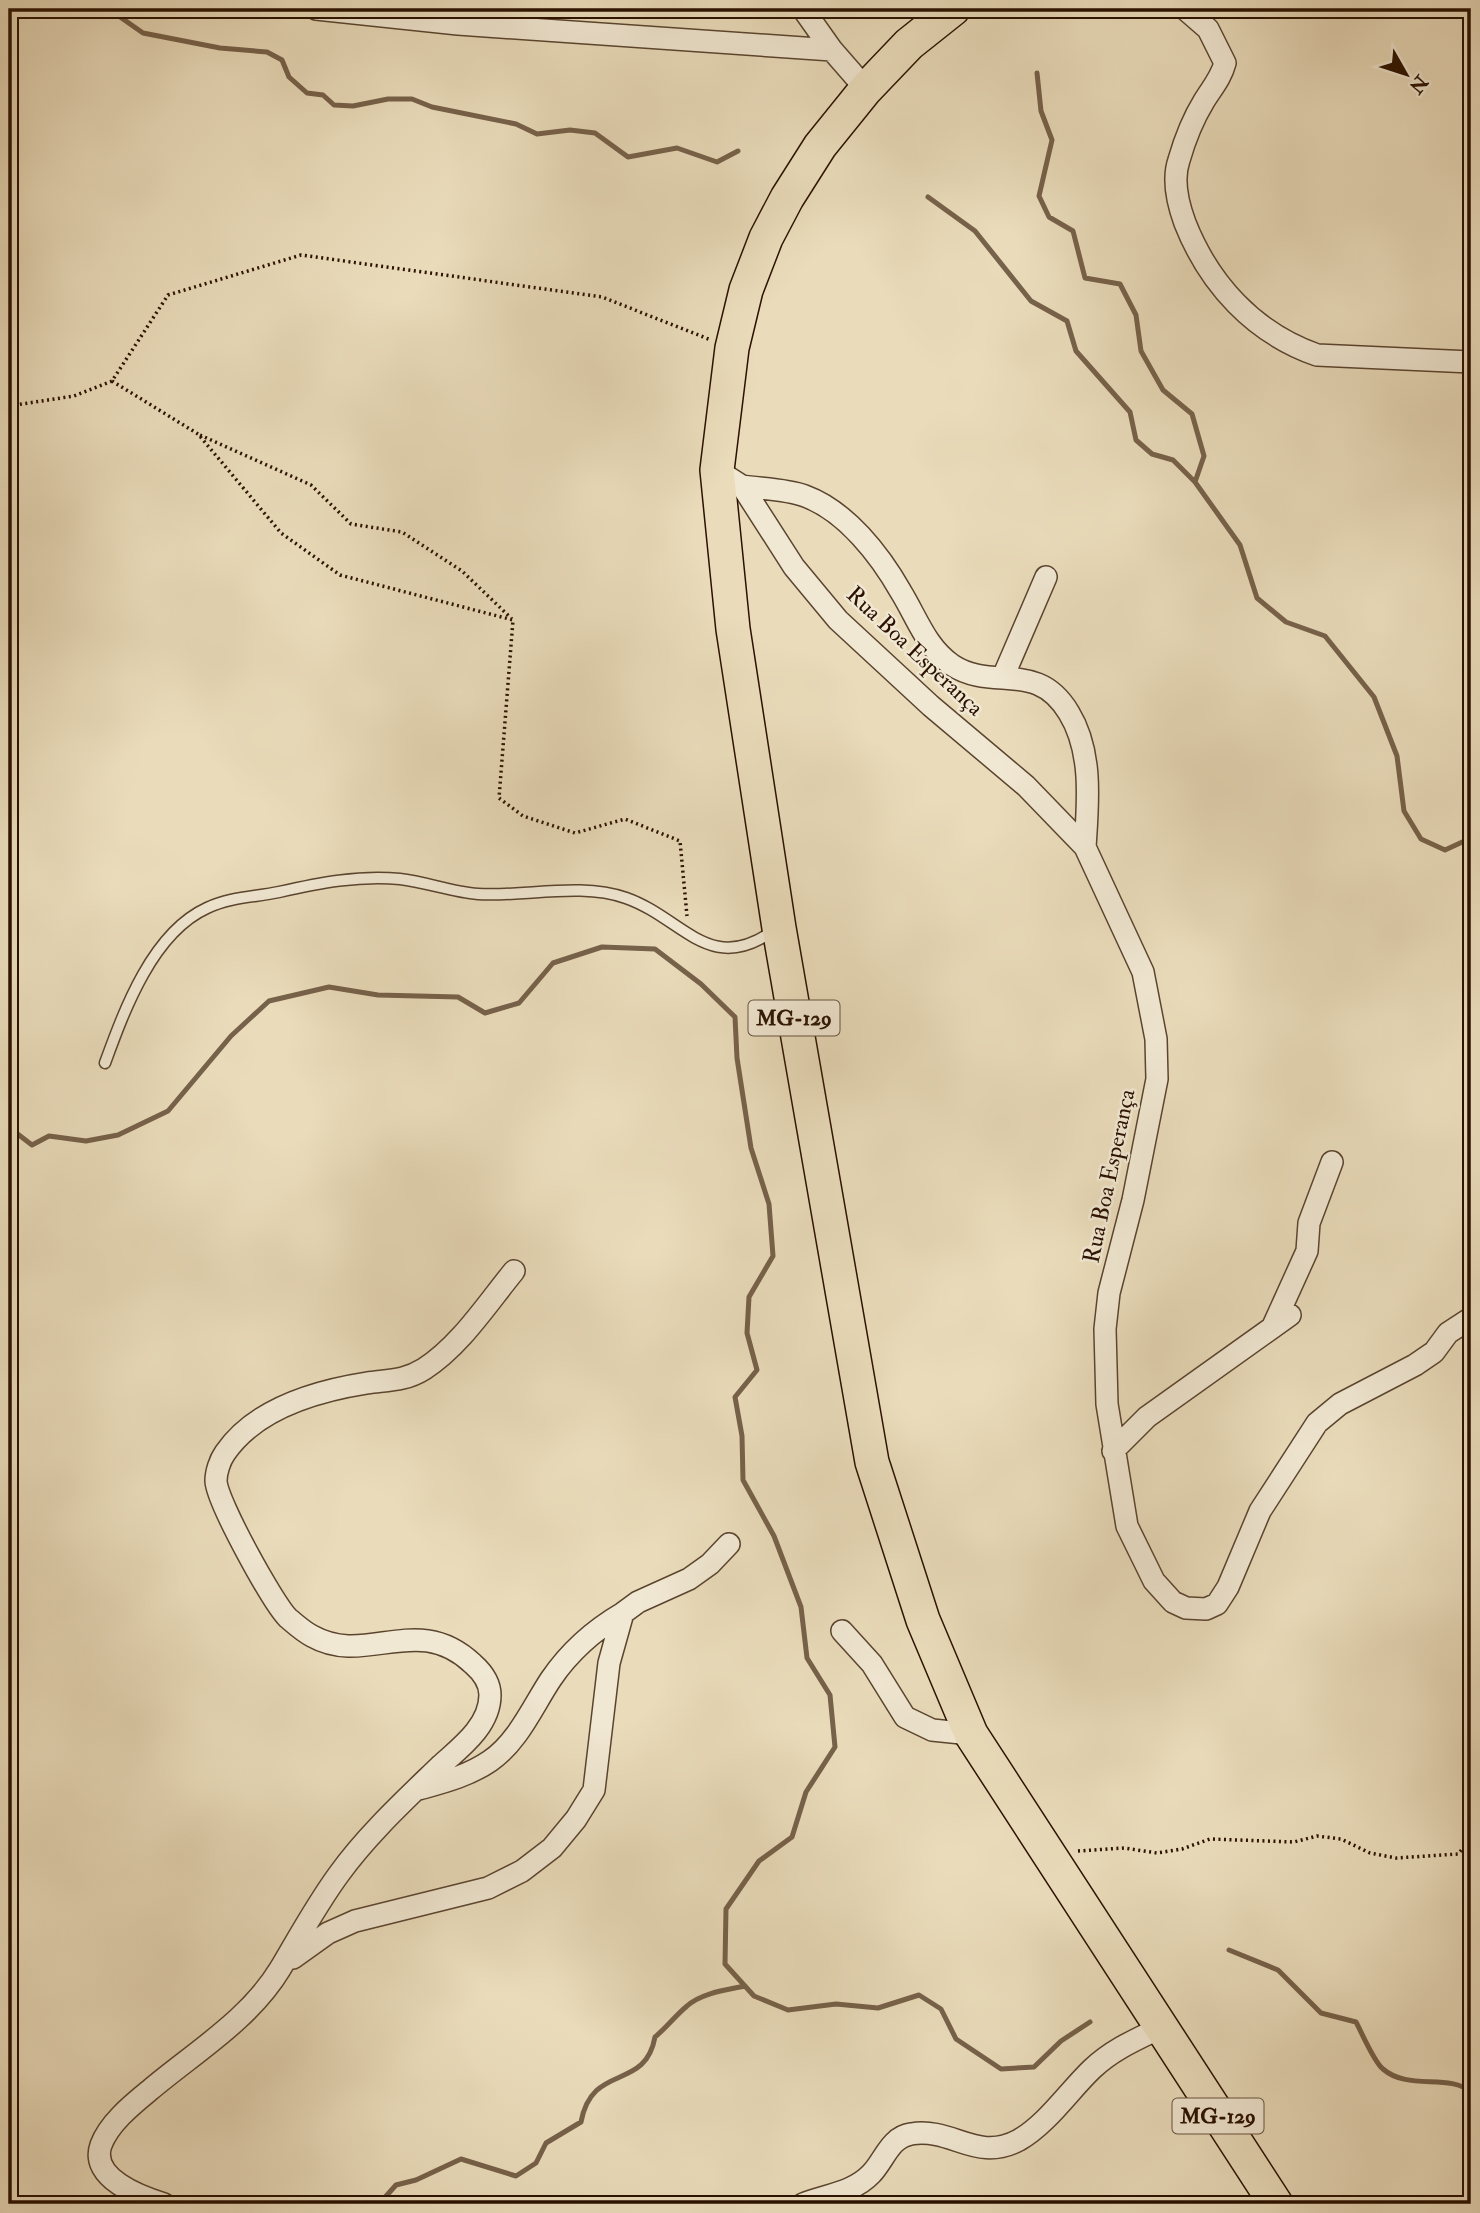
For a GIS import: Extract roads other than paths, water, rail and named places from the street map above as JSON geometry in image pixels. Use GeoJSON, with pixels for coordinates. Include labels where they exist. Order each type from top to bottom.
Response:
{"type":"FeatureCollection","features":[{"type":"Feature","properties":{"kind":"main road","name":"MG-129"},"geometry":{"type":"LineString","coordinates":[[953,9],[909,44],[866,89],[820,146],[781,208],[746,290],[732,348],[729,478],[733,629],[779,928],[872,1462],[923,1620],[971,1734],[1276,2204]]}},
{"type":"Feature","properties":{"kind":"street"},"geometry":{"type":"LineString","coordinates":[[316,9],[458,24],[832,50]]}},
{"type":"Feature","properties":{"kind":"street"},"geometry":{"type":"LineString","coordinates":[[803,9],[832,50],[866,89]]}},
{"type":"Feature","properties":{"kind":"street"},"geometry":{"type":"LineString","coordinates":[[1185,9],[1208,29],[1224,63],[1221,76],[1192,123],[1178,162],[1176,177],[1179,206],[1194,244],[1217,285],[1259,324],[1297,348],[1317,355],[1471,362]]}},
{"type":"Feature","properties":{"kind":"street"},"geometry":{"type":"LineString","coordinates":[[729,478],[805,496],[836,513],[878,556],[937,653],[964,671],[1027,678],[1049,689],[1065,706],[1077,728],[1087,779],[1085,848]]}},
{"type":"Feature","properties":{"kind":"street","name":"Rua Boa Esperança"},"geometry":{"type":"LineString","coordinates":[[729,478],[793,567],[838,620],[931,706],[1026,786],[1085,848],[1143,972],[1156,1039],[1157,1079],[1109,1293],[1106,1364],[1113,1451],[1127,1526],[1154,1581],[1173,1602],[1186,1608],[1206,1609],[1224,1596],[1260,1511],[1317,1423],[1340,1404],[1415,1365],[1434,1352],[1448,1333],[1471,1318]]}},
{"type":"Feature","properties":{"kind":"street"},"geometry":{"type":"LineString","coordinates":[[1003,677],[1045,577]]}},
{"type":"Feature","properties":{"kind":"street"},"geometry":{"type":"LineString","coordinates":[[1113,1451],[1147,1417],[1281,1321],[1307,1251],[1309,1223],[1332,1162]]}},
{"type":"Feature","properties":{"kind":"street"},"geometry":{"type":"LineString","coordinates":[[164,2204],[139,2196],[116,2182],[102,2164],[99,2148],[110,2130],[134,2103],[252,2005],[280,1968],[340,1873],[416,1790],[466,1743],[484,1717],[490,1694],[484,1674],[461,1652],[434,1640],[402,1639],[342,1647],[312,1637],[287,1617],[269,1591],[225,1505],[216,1481],[221,1459],[239,1433],[267,1413],[345,1387],[399,1381],[425,1369],[455,1342],[514,1271]]}},
{"type":"Feature","properties":{"kind":"street"},"geometry":{"type":"LineString","coordinates":[[416,1790],[465,1775],[492,1760],[516,1734],[553,1676],[574,1650],[598,1628],[638,1602],[689,1579],[710,1564],[729,1544]]}},
{"type":"Feature","properties":{"kind":"street"},"geometry":{"type":"LineString","coordinates":[[280,1968],[305,1947],[328,1933],[368,1917],[488,1888],[522,1871],[552,1848],[576,1819],[594,1790],[609,1663],[623,1613]]}},
{"type":"Feature","properties":{"kind":"street"},"geometry":{"type":"LineString","coordinates":[[842,1631],[872,1664],[905,1717],[932,1730],[971,1734]]}},
{"type":"Feature","properties":{"kind":"street"},"geometry":{"type":"LineString","coordinates":[[803,2204],[850,2189],[871,2174],[886,2151],[906,2134],[929,2132],[953,2137],[973,2148],[995,2148],[1019,2140],[1116,2049],[1160,2028]]}},
{"type":"Feature","properties":{"kind":"lane"},"geometry":{"type":"LineString","coordinates":[[105,1063],[126,1005],[164,943],[183,922],[207,907],[234,899],[363,878],[401,879],[474,893],[510,896],[555,892],[602,893],[627,898],[714,948],[734,948],[757,943],[779,928]]}},
{"type":"Feature","properties":{"kind":"waterway"},"geometry":{"type":"LineString","coordinates":[[9,10],[40,16],[58,9]]}},
{"type":"Feature","properties":{"kind":"waterway"},"geometry":{"type":"LineString","coordinates":[[95,9],[113,12],[143,33],[220,48],[267,52],[282,60],[289,77],[307,93],[323,95],[334,105],[353,106],[388,99],[412,99],[432,107],[516,124],[537,134],[570,130],[595,133],[628,157],[677,148],[717,162],[738,151]]}},
{"type":"Feature","properties":{"kind":"waterway"},"geometry":{"type":"LineString","coordinates":[[1037,73],[1041,111],[1052,140],[1039,196],[1049,217],[1073,231],[1085,278],[1120,284],[1136,315],[1141,351],[1163,390],[1192,414],[1204,456],[1195,482],[1240,545],[1257,598],[1286,622],[1325,636],[1374,697],[1397,756],[1404,811],[1421,839],[1445,850],[1471,838]]}},
{"type":"Feature","properties":{"kind":"waterway"},"geometry":{"type":"LineString","coordinates":[[928,197],[975,231],[1031,301],[1067,321],[1076,351],[1130,412],[1136,440],[1152,454],[1173,460],[1195,482]]}},
{"type":"Feature","properties":{"kind":"waterway"},"geometry":{"type":"LineString","coordinates":[[9,1131],[15,1132],[32,1145],[49,1136],[86,1141],[118,1135],[168,1111],[231,1036],[269,1001],[329,987],[378,995],[458,997],[485,1013],[519,1003],[553,963],[602,947],[655,949],[701,984],[735,1017],[737,1058],[751,1148],[769,1204],[773,1256],[749,1297],[747,1333],[757,1370],[735,1397],[742,1436],[743,1480],[774,1536],[801,1607],[807,1658],[830,1695],[835,1747],[806,1792],[792,1837],[759,1861],[726,1909],[725,1964],[754,1996],[788,2010],[836,2004],[878,2008],[919,1995],[941,2009],[956,2039],[1001,2069],[1034,2067],[1061,2041],[1090,2022]]}},
{"type":"Feature","properties":{"kind":"waterway"},"geometry":{"type":"LineString","coordinates":[[1229,1950],[1278,1970],[1321,2013],[1356,2022],[1376,2060],[1393,2076],[1416,2081],[1451,2083],[1471,2092]]}},
{"type":"Feature","properties":{"kind":"waterway"},"geometry":{"type":"LineString","coordinates":[[379,2204],[396,2185],[416,2180],[461,2159],[516,2176],[536,2163],[546,2143],[581,2122],[587,2103],[596,2091],[641,2065],[649,2054],[655,2037],[687,2006],[706,1995],[745,1986]]}}]}
